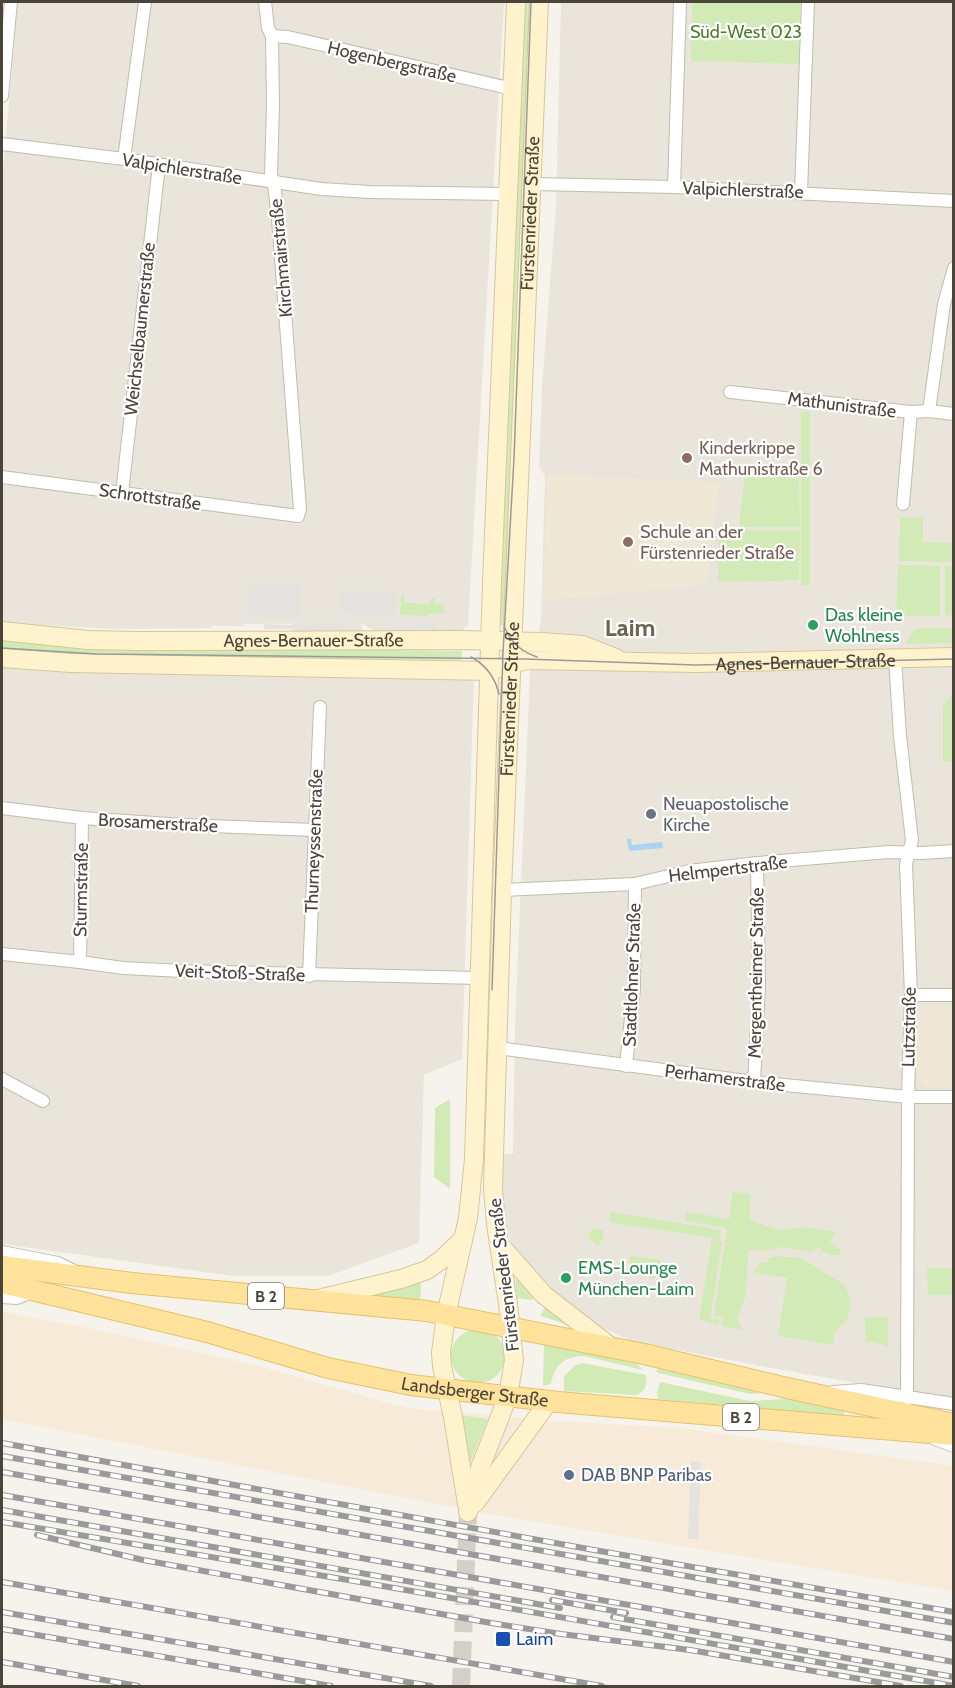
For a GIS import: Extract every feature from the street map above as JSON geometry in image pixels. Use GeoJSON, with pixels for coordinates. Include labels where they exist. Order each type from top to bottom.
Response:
{"type":"FeatureCollection","features":[{"type":"Feature","properties":{"kind":"main road","name":"Fürstenrieder Straße"},"geometry":{"type":"LineString","coordinates":[[468,1512],[441,1353],[446,1315],[468,1218],[474,1159],[491,640],[500,194],[513,89],[516,2]]}},
{"type":"Feature","properties":{"kind":"main road","name":"Fürstenrieder Straße"},"geometry":{"type":"LineString","coordinates":[[468,1512],[480,1468],[508,1396],[514,1360],[494,1189],[502,890],[539,2]]}},
{"type":"Feature","properties":{"kind":"main road","name":"Agnes-Bernauer-Straße"},"geometry":{"type":"LineString","coordinates":[[2,631],[88,640],[139,641],[513,641],[583,645],[623,661]]}},
{"type":"Feature","properties":{"kind":"main road","name":"Agnes-Bernauer-Straße"},"geometry":{"type":"LineString","coordinates":[[2,658],[82,664],[489,671],[526,660],[696,663],[954,657]]}},
{"type":"Feature","properties":{"kind":"main road"},"geometry":{"type":"LineString","coordinates":[[312,1301],[401,1279],[427,1270],[463,1239]]}},
{"type":"Feature","properties":{"kind":"main road"},"geometry":{"type":"LineString","coordinates":[[499,1245],[544,1295],[611,1347]]}},
{"type":"Feature","properties":{"kind":"main road","name":"B 2"},"geometry":{"type":"LineString","coordinates":[[2,1266],[446,1315],[611,1347],[954,1424]]}},
{"type":"Feature","properties":{"kind":"main road","name":"Landsberger Straße"},"geometry":{"type":"LineString","coordinates":[[2,1283],[207,1332],[328,1368],[411,1385],[549,1401],[954,1435]]}},
{"type":"Feature","properties":{"kind":"main road"},"geometry":{"type":"LineString","coordinates":[[468,1512],[549,1401]]}},
{"type":"Feature","properties":{"kind":"street"},"geometry":{"type":"LineString","coordinates":[[2,96],[11,2]]}},
{"type":"Feature","properties":{"kind":"street"},"geometry":{"type":"LineString","coordinates":[[124,159],[145,2]]}},
{"type":"Feature","properties":{"kind":"street","name":"Kirchmairstraße"},"geometry":{"type":"LineString","coordinates":[[265,2],[266,19],[272,36],[271,175],[274,183],[300,509],[298,516]]}},
{"type":"Feature","properties":{"kind":"street"},"geometry":{"type":"LineString","coordinates":[[674,187],[680,2]]}},
{"type":"Feature","properties":{"kind":"street"},"geometry":{"type":"LineString","coordinates":[[801,193],[808,2]]}},
{"type":"Feature","properties":{"kind":"street","name":"Hogenbergstraße"},"geometry":{"type":"LineString","coordinates":[[272,36],[285,36],[513,89]]}},
{"type":"Feature","properties":{"kind":"street","name":"Valpichlerstraße"},"geometry":{"type":"LineString","coordinates":[[2,144],[124,159],[321,189],[500,194]]}},
{"type":"Feature","properties":{"kind":"street","name":"Weichselbaumerstraße"},"geometry":{"type":"LineString","coordinates":[[122,493],[159,165]]}},
{"type":"Feature","properties":{"kind":"street","name":"Valpichlerstraße"},"geometry":{"type":"LineString","coordinates":[[532,184],[674,187],[954,201]]}},
{"type":"Feature","properties":{"kind":"street"},"geometry":{"type":"LineString","coordinates":[[929,411],[944,304],[954,268]]}},
{"type":"Feature","properties":{"kind":"street","name":"Mathunistraße"},"geometry":{"type":"LineString","coordinates":[[730,392],[911,412],[929,411],[954,414]]}},
{"type":"Feature","properties":{"kind":"street"},"geometry":{"type":"LineString","coordinates":[[903,504],[911,412]]}},
{"type":"Feature","properties":{"kind":"street","name":"Schrottstraße"},"geometry":{"type":"LineString","coordinates":[[2,477],[298,516]]}},
{"type":"Feature","properties":{"kind":"street","name":"Lutzstraße"},"geometry":{"type":"LineString","coordinates":[[895,658],[900,736],[912,840],[906,864],[911,995],[908,1097],[907,1398]]}},
{"type":"Feature","properties":{"kind":"street","name":"Thurneyssenstraße"},"geometry":{"type":"LineString","coordinates":[[309,976],[320,706]]}},
{"type":"Feature","properties":{"kind":"street","name":"Brosamerstraße"},"geometry":{"type":"LineString","coordinates":[[2,808],[82,819],[315,830]]}},
{"type":"Feature","properties":{"kind":"street","name":"Sturmstraße"},"geometry":{"type":"LineString","coordinates":[[80,962],[82,819]]}},
{"type":"Feature","properties":{"kind":"street","name":"Helmpertstraße"},"geometry":{"type":"LineString","coordinates":[[502,890],[635,884],[689,871],[757,863],[889,852],[954,851]]}},
{"type":"Feature","properties":{"kind":"street","name":"Mergentheimer Straße"},"geometry":{"type":"LineString","coordinates":[[754,1082],[759,985],[757,863]]}},
{"type":"Feature","properties":{"kind":"street","name":"Stadtlohner Straße"},"geometry":{"type":"LineString","coordinates":[[626,1066],[634,988],[635,884]]}},
{"type":"Feature","properties":{"kind":"street","name":"Veit-Stoß-Straße"},"geometry":{"type":"LineString","coordinates":[[2,954],[123,968],[309,976],[480,978]]}},
{"type":"Feature","properties":{"kind":"street"},"geometry":{"type":"LineString","coordinates":[[911,995],[954,995]]}},
{"type":"Feature","properties":{"kind":"street","name":"Perhamerstraße"},"geometry":{"type":"LineString","coordinates":[[498,1048],[754,1082],[908,1097],[954,1097]]}},
{"type":"Feature","properties":{"kind":"street"},"geometry":{"type":"LineString","coordinates":[[2,1079],[43,1101]]}},
{"type":"Feature","properties":{"kind":"street"},"geometry":{"type":"LineString","coordinates":[[2,1252],[58,1263],[87,1277]]}},
{"type":"Feature","properties":{"kind":"street","name":"Landsberger Straße"},"geometry":{"type":"LineString","coordinates":[[2,1297],[17,1298],[36,1290]]}},
{"type":"Feature","properties":{"kind":"street"},"geometry":{"type":"LineString","coordinates":[[808,1393],[861,1390],[954,1404]]}},
{"type":"Feature","properties":{"kind":"street","name":"Landsberger Straße"},"geometry":{"type":"LineString","coordinates":[[922,1434],[954,1446]]}},
{"type":"Feature","properties":{"kind":"shaded area"},"geometry":{"type":"Polygon","coordinates":[[[18,2],[504,2],[468,626],[460,631],[439,631],[434,622],[386,623],[391,631],[377,632],[360,623],[364,632],[348,632],[344,623],[115,629],[2,623],[2,180],[18,2]]]}},
{"type":"Feature","properties":{"kind":"shaded area"},"geometry":{"type":"Polygon","coordinates":[[[561,2],[953,2],[953,1400],[632,1341],[585,1320],[552,1295],[513,1247],[507,1231],[503,1215],[503,1154],[513,1154],[515,1026],[530,672],[541,620],[545,476],[539,466],[542,387],[556,206],[561,2]]]}},
{"type":"Feature","properties":{"kind":"shaded area","name":"Schule an der Fürstenrieder Straße"},"geometry":{"type":"Polygon","coordinates":[[[547,475],[719,482],[707,579],[700,586],[543,600],[547,475]]]}},
{"type":"Feature","properties":{"kind":"shaded area"},"geometry":{"type":"Polygon","coordinates":[[[248,585],[300,586],[299,618],[247,617],[248,585]]]}},
{"type":"Feature","properties":{"kind":"shaded area"},"geometry":{"type":"Polygon","coordinates":[[[341,590],[395,591],[395,614],[385,614],[384,617],[354,617],[353,613],[340,613],[341,590]]]}},
{"type":"Feature","properties":{"kind":"shaded area"},"geometry":{"type":"Polygon","coordinates":[[[386,622],[434,622],[439,631],[391,631],[386,622]]]}},
{"type":"Feature","properties":{"kind":"shaded area"},"geometry":{"type":"Polygon","coordinates":[[[292,623],[344,623],[348,632],[294,632],[292,629],[264,629],[264,624],[291,625],[292,623]]]}},
{"type":"Feature","properties":{"kind":"shaded area"},"geometry":{"type":"Polygon","coordinates":[[[2,662],[474,675],[462,1059],[424,1075],[419,1243],[328,1276],[234,1276],[2,1244],[2,662]]]}},
{"type":"Feature","properties":{"kind":"shaded area"},"geometry":{"type":"Polygon","coordinates":[[[925,1005],[953,1005],[953,1088],[926,1088],[918,1081],[918,1011],[925,1005]]]}},
{"type":"Feature","properties":{"kind":"shaded area"},"geometry":{"type":"Polygon","coordinates":[[[2,1312],[93,1329],[255,1365],[406,1408],[553,1421],[681,1428],[953,1466],[953,1591],[483,1513],[2,1419],[2,1312]]]}},
{"type":"Feature","properties":{"kind":"shaded area"},"geometry":{"type":"Polygon","coordinates":[[[691,1461],[701,1462],[698,1539],[688,1539],[691,1461]]]}},
{"type":"Feature","properties":{"kind":"green space"},"geometry":{"type":"Polygon","coordinates":[[[520,2],[534,2],[507,625],[498,625],[520,2]]]}},
{"type":"Feature","properties":{"kind":"green space","name":"Süd-West 023"},"geometry":{"type":"Polygon","coordinates":[[[692,2],[800,2],[799,64],[691,61],[692,2]]]}},
{"type":"Feature","properties":{"kind":"green space"},"geometry":{"type":"Polygon","coordinates":[[[801,412],[810,412],[810,585],[801,585],[801,412]]]}},
{"type":"Feature","properties":{"kind":"green space"},"geometry":{"type":"Polygon","coordinates":[[[745,472],[799,479],[800,527],[739,527],[745,472]]]}},
{"type":"Feature","properties":{"kind":"green space"},"geometry":{"type":"Polygon","coordinates":[[[900,517],[923,518],[923,542],[953,543],[953,562],[899,561],[900,517]]]}},
{"type":"Feature","properties":{"kind":"green space"},"geometry":{"type":"Polygon","coordinates":[[[719,530],[800,530],[799,580],[718,582],[719,530]]]}},
{"type":"Feature","properties":{"kind":"green space"},"geometry":{"type":"Polygon","coordinates":[[[898,565],[940,566],[940,616],[896,616],[898,565]]]}},
{"type":"Feature","properties":{"kind":"green space"},"geometry":{"type":"Polygon","coordinates":[[[945,566],[953,566],[953,616],[945,615],[945,566]]]}},
{"type":"Feature","properties":{"kind":"green space"},"geometry":{"type":"Polygon","coordinates":[[[403,594],[405,603],[430,604],[431,598],[434,598],[435,604],[444,605],[445,612],[427,614],[427,616],[400,615],[403,594]]]}},
{"type":"Feature","properties":{"kind":"green space"},"geometry":{"type":"Polygon","coordinates":[[[919,628],[953,628],[953,643],[906,644],[913,631],[919,628]]]}},
{"type":"Feature","properties":{"kind":"green space"},"geometry":{"type":"Polygon","coordinates":[[[2,637],[388,645],[388,650],[462,651],[462,660],[388,659],[387,664],[2,654],[2,637]]]}},
{"type":"Feature","properties":{"kind":"green space"},"geometry":{"type":"Polygon","coordinates":[[[951,695],[954,695],[953,762],[943,762],[943,706],[951,695]]]}},
{"type":"Feature","properties":{"kind":"green space"},"geometry":{"type":"Polygon","coordinates":[[[450,1099],[450,1189],[434,1177],[435,1108],[450,1099]]]}},
{"type":"Feature","properties":{"kind":"green space"},"geometry":{"type":"Polygon","coordinates":[[[733,1192],[750,1194],[750,1221],[781,1230],[807,1227],[835,1232],[830,1242],[841,1250],[840,1254],[834,1255],[826,1253],[819,1247],[811,1252],[782,1247],[761,1251],[754,1249],[748,1252],[746,1295],[737,1318],[742,1330],[722,1326],[723,1317],[714,1316],[727,1228],[685,1221],[687,1212],[729,1219],[733,1192]]]}},
{"type":"Feature","properties":{"kind":"green space"},"geometry":{"type":"Polygon","coordinates":[[[610,1212],[721,1230],[719,1241],[722,1242],[710,1318],[720,1320],[718,1325],[699,1320],[712,1238],[610,1222],[610,1212]]]}},
{"type":"Feature","properties":{"kind":"green space"},"geometry":{"type":"Polygon","coordinates":[[[593,1228],[602,1230],[604,1238],[597,1246],[588,1237],[593,1228]]]}},
{"type":"Feature","properties":{"kind":"green space"},"geometry":{"type":"Polygon","coordinates":[[[630,1255],[660,1260],[663,1275],[651,1279],[641,1267],[629,1265],[630,1255]]]}},
{"type":"Feature","properties":{"kind":"green space"},"geometry":{"type":"Polygon","coordinates":[[[778,1256],[801,1258],[845,1285],[851,1305],[847,1320],[835,1332],[833,1345],[778,1336],[787,1278],[753,1272],[760,1262],[768,1262],[769,1258],[778,1256]]]}},
{"type":"Feature","properties":{"kind":"green space"},"geometry":{"type":"Polygon","coordinates":[[[927,1268],[953,1268],[953,1295],[928,1295],[927,1268]]]}},
{"type":"Feature","properties":{"kind":"green space"},"geometry":{"type":"Polygon","coordinates":[[[515,1274],[536,1294],[532,1300],[517,1298],[515,1274]]]}},
{"type":"Feature","properties":{"kind":"green space"},"geometry":{"type":"Polygon","coordinates":[[[420,1279],[420,1301],[366,1296],[420,1279]]]}},
{"type":"Feature","properties":{"kind":"green space"},"geometry":{"type":"Polygon","coordinates":[[[548,1306],[577,1328],[541,1316],[543,1310],[548,1306]]]}},
{"type":"Feature","properties":{"kind":"green space"},"geometry":{"type":"Polygon","coordinates":[[[865,1317],[888,1317],[888,1346],[873,1342],[866,1343],[865,1317]]]}},
{"type":"Feature","properties":{"kind":"green space"},"geometry":{"type":"Polygon","coordinates":[[[478,1329],[488,1331],[497,1337],[503,1346],[505,1356],[503,1366],[497,1375],[488,1381],[478,1383],[468,1381],[459,1375],[453,1366],[451,1356],[453,1346],[459,1337],[468,1331],[478,1329]]]}},
{"type":"Feature","properties":{"kind":"green space"},"geometry":{"type":"Polygon","coordinates":[[[544,1343],[637,1364],[643,1370],[577,1356],[562,1363],[552,1377],[551,1384],[543,1386],[544,1343]]]}},
{"type":"Feature","properties":{"kind":"green space"},"geometry":{"type":"Polygon","coordinates":[[[582,1363],[646,1375],[645,1387],[637,1395],[564,1391],[564,1376],[576,1365],[582,1363]]]}},
{"type":"Feature","properties":{"kind":"green space"},"geometry":{"type":"Polygon","coordinates":[[[659,1368],[763,1393],[750,1394],[658,1373],[656,1371],[659,1368]]]}},
{"type":"Feature","properties":{"kind":"green space"},"geometry":{"type":"Polygon","coordinates":[[[660,1382],[750,1401],[786,1399],[843,1411],[845,1414],[842,1416],[658,1399],[660,1382]]]}},
{"type":"Feature","properties":{"kind":"green space"},"geometry":{"type":"Polygon","coordinates":[[[460,1415],[488,1419],[469,1465],[460,1415]]]}},
{"type":"Feature","properties":{"kind":"water"},"geometry":{"type":"Polygon","coordinates":[[[627,839],[631,839],[632,845],[662,842],[663,848],[629,851],[627,839]]]}},
{"type":"Feature","properties":{"kind":"tunnel"},"geometry":{"type":"LineString","coordinates":[[461,1686],[468,1512]]}},
{"type":"Feature","properties":{"kind":"tram line"},"geometry":{"type":"LineString","coordinates":[[492,990],[503,653],[514,458],[531,2]]}},
{"type":"Feature","properties":{"kind":"tram line"},"geometry":{"type":"LineString","coordinates":[[505,628],[510,638],[518,646],[537,657]]}},
{"type":"Feature","properties":{"kind":"tram line"},"geometry":{"type":"LineString","coordinates":[[2,648],[96,654],[525,659],[695,665],[954,659]]}},
{"type":"Feature","properties":{"kind":"tram line"},"geometry":{"type":"LineString","coordinates":[[471,657],[489,672],[499,694]]}},
{"type":"Feature","properties":{"kind":"railway"},"geometry":{"type":"LineString","coordinates":[[2,1443],[594,1550],[954,1612]]}},
{"type":"Feature","properties":{"kind":"railway"},"geometry":{"type":"LineString","coordinates":[[2,1456],[954,1623]]}},
{"type":"Feature","properties":{"kind":"railway"},"geometry":{"type":"LineString","coordinates":[[2,1472],[954,1639]]}},
{"type":"Feature","properties":{"kind":"railway"},"geometry":{"type":"LineString","coordinates":[[2,1495],[954,1662]]}},
{"type":"Feature","properties":{"kind":"railway"},"geometry":{"type":"LineString","coordinates":[[2,1510],[560,1608]]}},
{"type":"Feature","properties":{"kind":"railway"},"geometry":{"type":"LineString","coordinates":[[2,1522],[954,1686]]}},
{"type":"Feature","properties":{"kind":"railway"},"geometry":{"type":"LineString","coordinates":[[37,1535],[143,1560],[491,1623],[690,1650],[901,1686]]}},
{"type":"Feature","properties":{"kind":"railway"},"geometry":{"type":"LineString","coordinates":[[2,1582],[602,1686]]}},
{"type":"Feature","properties":{"kind":"railway"},"geometry":{"type":"LineString","coordinates":[[552,1600],[626,1613]]}},
{"type":"Feature","properties":{"kind":"railway"},"geometry":{"type":"LineString","coordinates":[[2,1612],[431,1686]]}},
{"type":"Feature","properties":{"kind":"railway"},"geometry":{"type":"LineString","coordinates":[[613,1617],[954,1677]]}},
{"type":"Feature","properties":{"kind":"railway"},"geometry":{"type":"LineString","coordinates":[[2,1629],[331,1686]]}},
{"type":"Feature","properties":{"kind":"railway"},"geometry":{"type":"LineString","coordinates":[[2,1662],[138,1686]]}},
{"type":"Feature","properties":{"kind":"place","name":"Kinderkrippe Mathunistraße 6"},"geometry":{"type":"Point","coordinates":[687,458]}},
{"type":"Feature","properties":{"kind":"place","name":"Schule an der Fürstenrieder Straße"},"geometry":{"type":"Point","coordinates":[628,542]}},
{"type":"Feature","properties":{"kind":"place","name":"Das kleine Wohlness"},"geometry":{"type":"Point","coordinates":[813,625]}},
{"type":"Feature","properties":{"kind":"place","name":"Neuapostolische Kirche"},"geometry":{"type":"Point","coordinates":[651,814]}},
{"type":"Feature","properties":{"kind":"place","name":"EMS-Lounge München-Laim"},"geometry":{"type":"Point","coordinates":[566,1278]}},
{"type":"Feature","properties":{"kind":"place","name":"DAB BNP Paribas"},"geometry":{"type":"Point","coordinates":[569,1475]}},
{"type":"Feature","properties":{"kind":"place","name":"Laim"},"geometry":{"type":"Point","coordinates":[503,1639]}},
{"type":"Feature","properties":{"kind":"district","name":"Laim"},"geometry":{"type":"Point","coordinates":[630,628]}}]}
